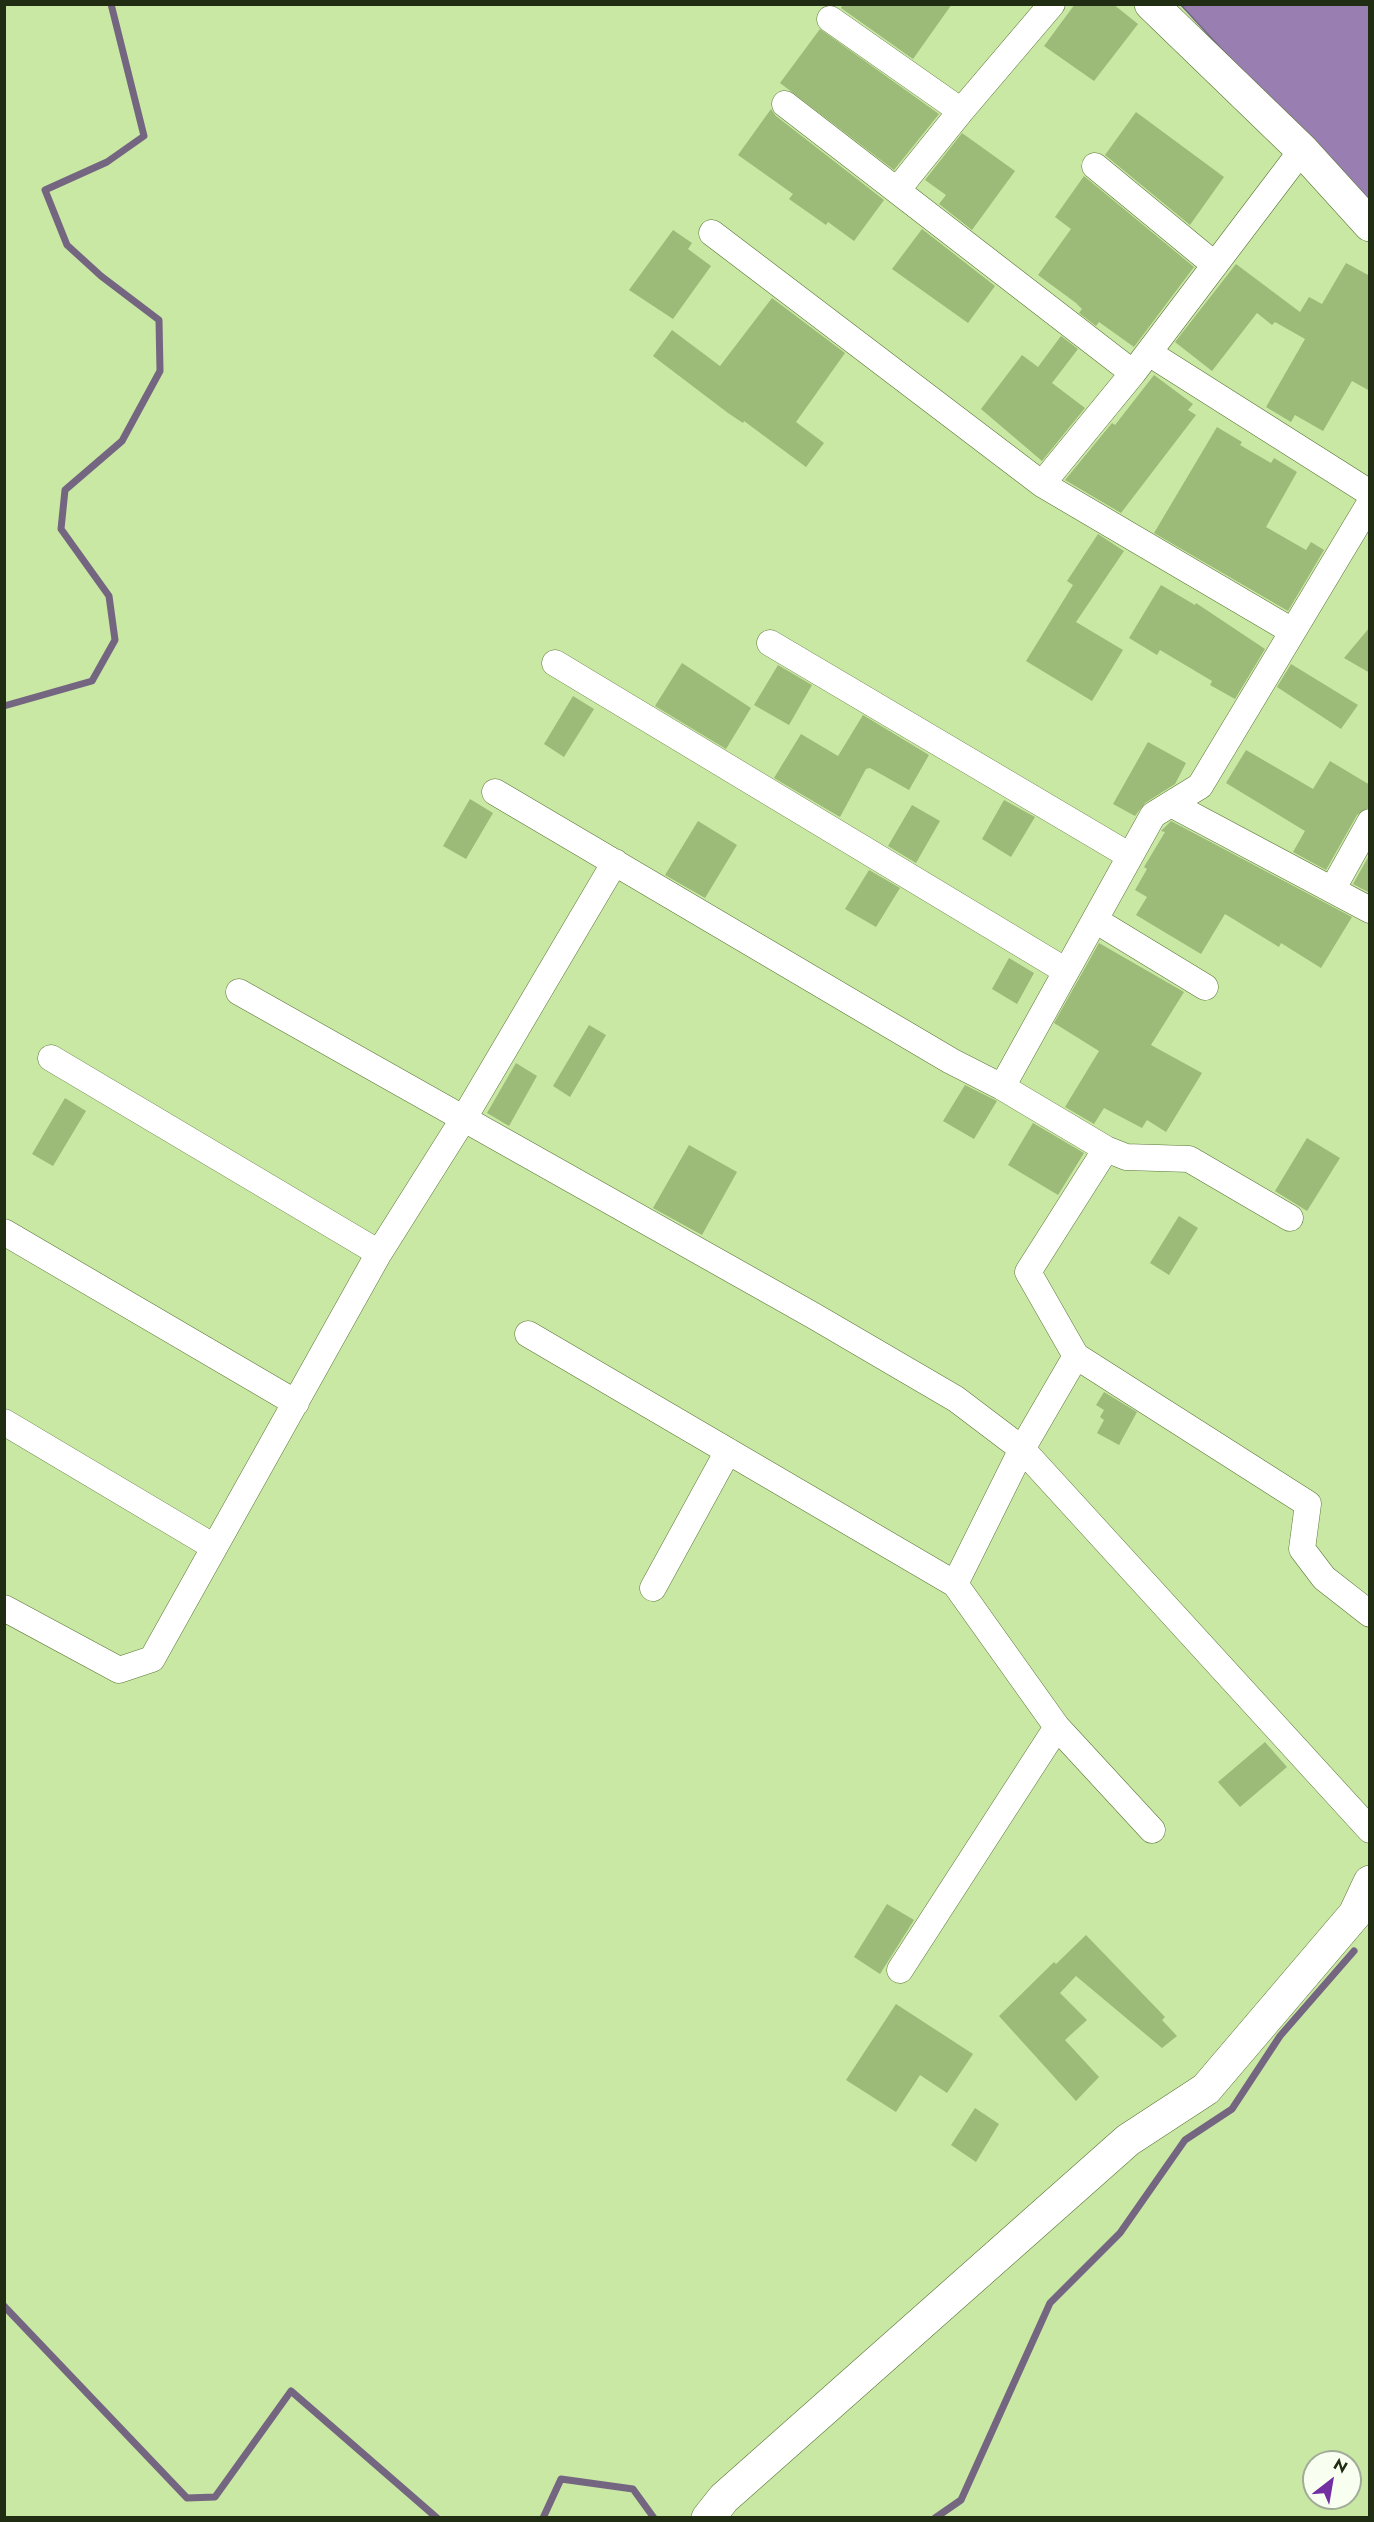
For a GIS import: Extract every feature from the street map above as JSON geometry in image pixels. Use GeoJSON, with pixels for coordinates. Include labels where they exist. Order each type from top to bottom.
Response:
{"type":"FeatureCollection","features":[{"type":"Feature","properties":{"kind":"main road"},"geometry":{"type":"LineString","coordinates":[[1151,4],[1302,150],[1370,225]]}},
{"type":"Feature","properties":{"kind":"main road"},"geometry":{"type":"LineString","coordinates":[[708,2517],[733,2490],[1128,2140],[1206,2089],[1355,1914],[1370,1882]]}},
{"type":"Feature","properties":{"kind":"street"},"geometry":{"type":"LineString","coordinates":[[898,189],[1052,4]]}},
{"type":"Feature","properties":{"kind":"street"},"geometry":{"type":"LineString","coordinates":[[830,19],[961,111]]}},
{"type":"Feature","properties":{"kind":"street"},"geometry":{"type":"LineString","coordinates":[[785,104],[898,189],[1133,373]]}},
{"type":"Feature","properties":{"kind":"street"},"geometry":{"type":"LineString","coordinates":[[1042,484],[1149,353],[1302,150]]}},
{"type":"Feature","properties":{"kind":"street"},"geometry":{"type":"LineString","coordinates":[[1095,166],[1215,264]]}},
{"type":"Feature","properties":{"kind":"street"},"geometry":{"type":"LineString","coordinates":[[712,233],[1042,484],[1293,631]]}},
{"type":"Feature","properties":{"kind":"street"},"geometry":{"type":"LineString","coordinates":[[1149,353],[1370,493]]}},
{"type":"Feature","properties":{"kind":"street"},"geometry":{"type":"LineString","coordinates":[[1002,1087],[1153,815],[1200,786],[1293,631],[1365,519]]}},
{"type":"Feature","properties":{"kind":"street"},"geometry":{"type":"LineString","coordinates":[[770,643],[1130,856]]}},
{"type":"Feature","properties":{"kind":"street"},"geometry":{"type":"LineString","coordinates":[[555,663],[1066,971]]}},
{"type":"Feature","properties":{"kind":"street"},"geometry":{"type":"LineString","coordinates":[[495,792],[951,1061],[1002,1087],[1106,1149],[1126,1157],[1189,1159],[1290,1218]]}},
{"type":"Feature","properties":{"kind":"street"},"geometry":{"type":"LineString","coordinates":[[1172,804],[1370,910]]}},
{"type":"Feature","properties":{"kind":"street"},"geometry":{"type":"LineString","coordinates":[[1332,890],[1370,822]]}},
{"type":"Feature","properties":{"kind":"street"},"geometry":{"type":"LineString","coordinates":[[4,1608],[119,1670],[152,1659],[379,1253],[464,1118],[615,862]]}},
{"type":"Feature","properties":{"kind":"street"},"geometry":{"type":"LineString","coordinates":[[1095,920],[1205,987]]}},
{"type":"Feature","properties":{"kind":"street"},"geometry":{"type":"LineString","coordinates":[[239,992],[946,1394],[1022,1449],[1370,1830]]}},
{"type":"Feature","properties":{"kind":"street"},"geometry":{"type":"LineString","coordinates":[[51,1058],[379,1253]]}},
{"type":"Feature","properties":{"kind":"street"},"geometry":{"type":"LineString","coordinates":[[1106,1149],[1028,1272],[1076,1356],[1308,1504],[1302,1549],[1324,1578],[1370,1614]]}},
{"type":"Feature","properties":{"kind":"street"},"geometry":{"type":"LineString","coordinates":[[4,1232],[296,1403]]}},
{"type":"Feature","properties":{"kind":"street"},"geometry":{"type":"LineString","coordinates":[[528,1334],[955,1584],[1057,1727],[1152,1830]]}},
{"type":"Feature","properties":{"kind":"street"},"geometry":{"type":"LineString","coordinates":[[955,1584],[1022,1449],[1076,1356]]}},
{"type":"Feature","properties":{"kind":"street"},"geometry":{"type":"LineString","coordinates":[[4,1422],[214,1547]]}},
{"type":"Feature","properties":{"kind":"street"},"geometry":{"type":"LineString","coordinates":[[652,1588],[728,1451]]}},
{"type":"Feature","properties":{"kind":"street"},"geometry":{"type":"LineString","coordinates":[[900,1970],[1057,1727]]}},
{"type":"Feature","properties":{"kind":"shaded area"},"geometry":{"type":"Polygon","coordinates":[[[1181,5],[1369,5],[1369,210],[1181,5]]]}},
{"type":"Feature","properties":{"kind":"building"},"geometry":{"type":"Polygon","coordinates":[[[843,4],[952,4],[913,59],[841,8],[843,4]]]}},
{"type":"Feature","properties":{"kind":"building"},"geometry":{"type":"Polygon","coordinates":[[[1075,4],[1113,4],[1138,24],[1094,81],[1044,46],[1075,4]]]}},
{"type":"Feature","properties":{"kind":"building"},"geometry":{"type":"Polygon","coordinates":[[[820,29],[939,114],[894,170],[780,83],[820,29]]]}},
{"type":"Feature","properties":{"kind":"building"},"geometry":{"type":"Polygon","coordinates":[[[771,109],[776,116],[884,200],[854,241],[828,222],[826,225],[789,199],[793,194],[738,155],[771,109]]]}},
{"type":"Feature","properties":{"kind":"building"},"geometry":{"type":"Polygon","coordinates":[[[1136,112],[1224,177],[1190,225],[1105,155],[1136,112]]]}},
{"type":"Feature","properties":{"kind":"building"},"geometry":{"type":"Polygon","coordinates":[[[962,133],[1015,171],[972,230],[939,204],[946,195],[925,180],[962,133]]]}},
{"type":"Feature","properties":{"kind":"building"},"geometry":{"type":"Polygon","coordinates":[[[1084,176],[1194,267],[1134,347],[1099,322],[1096,326],[1079,313],[1082,309],[1076,303],[1038,275],[1071,229],[1055,217],[1084,176]]]}},
{"type":"Feature","properties":{"kind":"building"},"geometry":{"type":"Polygon","coordinates":[[[922,229],[995,286],[968,323],[892,269],[922,229]]]}},
{"type":"Feature","properties":{"kind":"building"},"geometry":{"type":"Polygon","coordinates":[[[673,230],[692,243],[688,249],[711,266],[673,319],[629,290],[673,230]]]}},
{"type":"Feature","properties":{"kind":"building"},"geometry":{"type":"Polygon","coordinates":[[[1346,263],[1370,276],[1370,391],[1352,381],[1323,431],[1295,415],[1291,422],[1266,407],[1305,339],[1275,322],[1272,325],[1257,313],[1212,371],[1175,342],[1236,264],[1300,312],[1309,297],[1322,304],[1346,263]]]}},
{"type":"Feature","properties":{"kind":"building"},"geometry":{"type":"Polygon","coordinates":[[[772,298],[845,353],[796,422],[824,443],[806,467],[744,421],[743,423],[728,413],[653,356],[672,330],[720,366],[772,298]]]}},
{"type":"Feature","properties":{"kind":"building"},"geometry":{"type":"Polygon","coordinates":[[[1061,336],[1078,349],[1052,383],[1085,408],[1042,461],[981,409],[1022,355],[1038,367],[1061,336]]]}},
{"type":"Feature","properties":{"kind":"building"},"geometry":{"type":"Polygon","coordinates":[[[1154,375],[1193,404],[1188,410],[1196,415],[1121,513],[1065,480],[1112,423],[1115,425],[1154,375]]]}},
{"type":"Feature","properties":{"kind":"building"},"geometry":{"type":"Polygon","coordinates":[[[1217,427],[1242,442],[1240,445],[1271,463],[1274,458],[1297,472],[1266,527],[1306,550],[1311,542],[1324,550],[1288,611],[1154,533],[1217,427]]]}},
{"type":"Feature","properties":{"kind":"building"},"geometry":{"type":"Polygon","coordinates":[[[1098,534],[1124,551],[1076,622],[1123,650],[1092,701],[1026,661],[1073,585],[1067,581],[1098,534]]]}},
{"type":"Feature","properties":{"kind":"building"},"geometry":{"type":"Polygon","coordinates":[[[1161,585],[1195,605],[1196,603],[1265,649],[1235,699],[1210,685],[1212,681],[1160,650],[1157,655],[1129,638],[1161,585]]]}},
{"type":"Feature","properties":{"kind":"building"},"geometry":{"type":"Polygon","coordinates":[[[1370,627],[1370,673],[1344,658],[1370,627]]]}},
{"type":"Feature","properties":{"kind":"building"},"geometry":{"type":"Polygon","coordinates":[[[682,663],[751,708],[726,749],[655,706],[682,663]]]}},
{"type":"Feature","properties":{"kind":"building"},"geometry":{"type":"Polygon","coordinates":[[[1291,664],[1358,705],[1341,729],[1277,687],[1291,664]]]}},
{"type":"Feature","properties":{"kind":"building"},"geometry":{"type":"Polygon","coordinates":[[[778,665],[812,685],[789,725],[754,705],[778,665]]]}},
{"type":"Feature","properties":{"kind":"building"},"geometry":{"type":"Polygon","coordinates":[[[573,696],[594,709],[564,757],[544,744],[573,696]]]}},
{"type":"Feature","properties":{"kind":"building"},"geometry":{"type":"Polygon","coordinates":[[[863,715],[929,755],[909,790],[870,768],[866,769],[840,817],[774,778],[801,734],[838,756],[863,715]]]}},
{"type":"Feature","properties":{"kind":"building"},"geometry":{"type":"Polygon","coordinates":[[[1148,742],[1186,763],[1175,784],[1145,803],[1135,816],[1113,804],[1148,742]]]}},
{"type":"Feature","properties":{"kind":"building"},"geometry":{"type":"Polygon","coordinates":[[[1246,750],[1313,789],[1330,761],[1370,785],[1370,807],[1357,815],[1326,870],[1293,852],[1305,831],[1226,783],[1246,750]]]}},
{"type":"Feature","properties":{"kind":"building"},"geometry":{"type":"Polygon","coordinates":[[[470,799],[493,813],[466,859],[443,846],[470,799]]]}},
{"type":"Feature","properties":{"kind":"building"},"geometry":{"type":"Polygon","coordinates":[[[1004,800],[1035,817],[1011,857],[982,839],[1004,800]]]}},
{"type":"Feature","properties":{"kind":"building"},"geometry":{"type":"Polygon","coordinates":[[[912,805],[940,821],[916,863],[888,846],[912,805]]]}},
{"type":"Feature","properties":{"kind":"building"},"geometry":{"type":"Polygon","coordinates":[[[698,821],[737,845],[705,898],[665,875],[698,821]]]}},
{"type":"Feature","properties":{"kind":"building"},"geometry":{"type":"Polygon","coordinates":[[[1171,821],[1352,917],[1321,968],[1281,943],[1279,947],[1225,914],[1201,954],[1136,915],[1147,897],[1135,890],[1147,869],[1144,867],[1165,832],[1161,831],[1171,821]]]}},
{"type":"Feature","properties":{"kind":"building"},"geometry":{"type":"Polygon","coordinates":[[[1370,854],[1370,893],[1353,884],[1370,854]]]}},
{"type":"Feature","properties":{"kind":"building"},"geometry":{"type":"Polygon","coordinates":[[[869,870],[900,888],[876,927],[845,909],[869,870]]]}},
{"type":"Feature","properties":{"kind":"building"},"geometry":{"type":"Polygon","coordinates":[[[1099,943],[1184,992],[1151,1045],[1202,1073],[1166,1132],[1147,1120],[1142,1128],[1104,1108],[1094,1124],[1065,1107],[1099,1051],[1054,1023],[1099,943]]]}},
{"type":"Feature","properties":{"kind":"building"},"geometry":{"type":"Polygon","coordinates":[[[1009,958],[1034,973],[1017,1004],[992,989],[1009,958]]]}},
{"type":"Feature","properties":{"kind":"building"},"geometry":{"type":"Polygon","coordinates":[[[589,1025],[606,1035],[570,1097],[553,1086],[589,1025]]]}},
{"type":"Feature","properties":{"kind":"building"},"geometry":{"type":"Polygon","coordinates":[[[516,1063],[537,1076],[509,1126],[487,1113],[516,1063]]]}},
{"type":"Feature","properties":{"kind":"building"},"geometry":{"type":"Polygon","coordinates":[[[965,1085],[997,1101],[974,1139],[943,1121],[965,1085]]]}},
{"type":"Feature","properties":{"kind":"building"},"geometry":{"type":"Polygon","coordinates":[[[65,1098],[86,1111],[53,1166],[32,1154],[65,1098]]]}},
{"type":"Feature","properties":{"kind":"building"},"geometry":{"type":"Polygon","coordinates":[[[1033,1123],[1084,1153],[1058,1195],[1008,1165],[1033,1123]]]}},
{"type":"Feature","properties":{"kind":"building"},"geometry":{"type":"Polygon","coordinates":[[[1307,1138],[1340,1158],[1307,1211],[1275,1191],[1307,1138]]]}},
{"type":"Feature","properties":{"kind":"building"},"geometry":{"type":"Polygon","coordinates":[[[689,1145],[737,1172],[702,1235],[653,1208],[689,1145]]]}},
{"type":"Feature","properties":{"kind":"building"},"geometry":{"type":"Polygon","coordinates":[[[1179,1216],[1198,1228],[1169,1275],[1150,1263],[1179,1216]]]}},
{"type":"Feature","properties":{"kind":"building"},"geometry":{"type":"Polygon","coordinates":[[[1104,1392],[1137,1412],[1119,1445],[1097,1433],[1104,1420],[1100,1417],[1104,1410],[1096,1405],[1104,1392]]]}},
{"type":"Feature","properties":{"kind":"building"},"geometry":{"type":"Polygon","coordinates":[[[1265,1742],[1287,1767],[1240,1807],[1218,1782],[1265,1742]]]}},
{"type":"Feature","properties":{"kind":"building"},"geometry":{"type":"Polygon","coordinates":[[[887,1904],[914,1920],[880,1974],[854,1957],[887,1904]]]}},
{"type":"Feature","properties":{"kind":"building"},"geometry":{"type":"Polygon","coordinates":[[[1086,1935],[1165,2017],[1162,2020],[1177,2036],[1162,2048],[1076,1976],[1060,1993],[1087,2020],[1065,2040],[1099,2077],[1076,2101],[999,2016],[1054,1962],[1056,1964],[1086,1935]]]}},
{"type":"Feature","properties":{"kind":"building"},"geometry":{"type":"Polygon","coordinates":[[[896,2004],[973,2054],[947,2093],[920,2075],[896,2112],[846,2080],[896,2004]]]}},
{"type":"Feature","properties":{"kind":"building"},"geometry":{"type":"Polygon","coordinates":[[[975,2108],[999,2124],[976,2162],[951,2145],[975,2108]]]}},
{"type":"Feature","properties":{"kind":"waterway"},"geometry":{"type":"LineString","coordinates":[[4,706],[92,681],[115,640],[109,596],[61,529],[65,490],[122,441],[160,371],[159,320],[101,276],[67,245],[45,190],[107,162],[144,136],[111,4]]}},
{"type":"Feature","properties":{"kind":"waterway"},"geometry":{"type":"LineString","coordinates":[[935,2518],[961,2500],[1050,2303],[1120,2233],[1185,2140],[1232,2109],[1280,2036],[1354,1951]]}},
{"type":"Feature","properties":{"kind":"waterway"},"geometry":{"type":"LineString","coordinates":[[4,2306],[187,2498],[215,2497],[291,2391],[437,2518]]}},
{"type":"Feature","properties":{"kind":"waterway"},"geometry":{"type":"LineString","coordinates":[[543,2518],[561,2479],[633,2489],[654,2518]]}}]}
